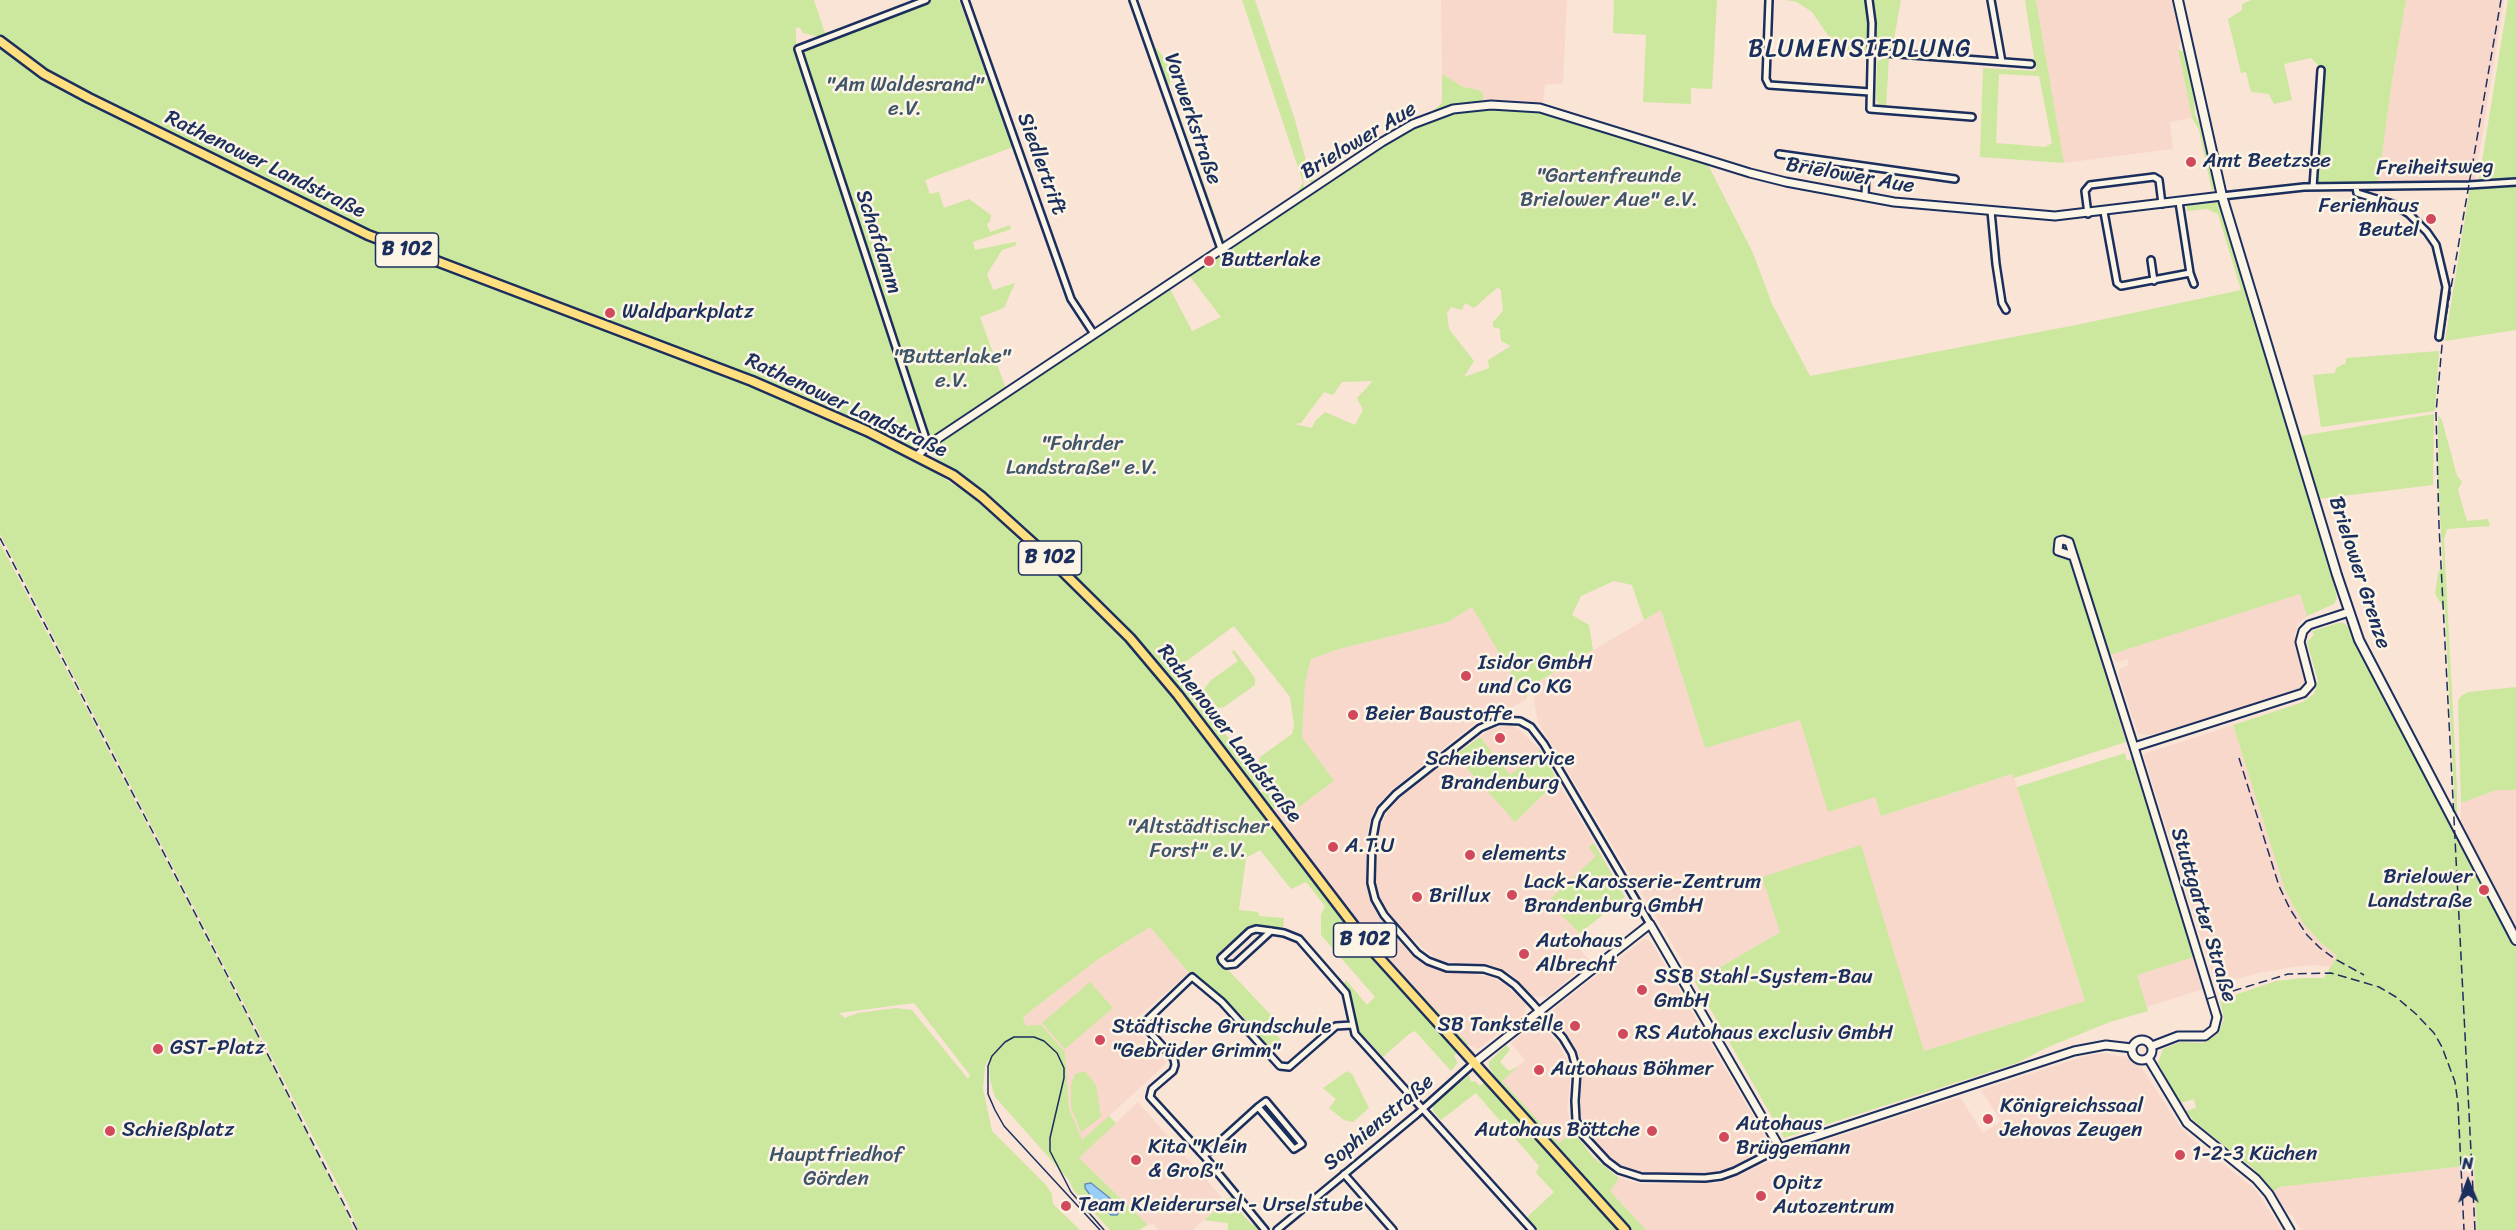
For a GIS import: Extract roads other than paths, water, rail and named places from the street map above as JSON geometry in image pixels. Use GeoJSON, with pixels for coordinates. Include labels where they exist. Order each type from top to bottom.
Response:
{"type":"FeatureCollection","features":[{"type":"Feature","properties":{"kind":"main road","name":"Brielower Grenze"},"geometry":{"type":"LineString","coordinates":[[2178,0],[2222,196],[2349,612],[2371,666],[2516,940]]}},
{"type":"Feature","properties":{"kind":"main road","name":"Rathenower Landstraße"},"geometry":{"type":"LineString","coordinates":[[0,41],[44,74],[88,98],[368,235],[752,381],[918,455],[953,475],[982,497],[1053,561],[1131,638],[1178,695],[1374,952],[1625,1230]]}},
{"type":"Feature","properties":{"kind":"street","name":"Schafdamm"},"geometry":{"type":"LineString","coordinates":[[926,0],[798,49],[927,446]]}},
{"type":"Feature","properties":{"kind":"street","name":"Siedlertrift"},"geometry":{"type":"LineString","coordinates":[[965,0],[1071,299],[1094,334]]}},
{"type":"Feature","properties":{"kind":"street","name":"Vorwerkstraße"},"geometry":{"type":"LineString","coordinates":[[1133,0],[1221,249]]}},
{"type":"Feature","properties":{"kind":"street"},"geometry":{"type":"LineString","coordinates":[[1769,0],[1766,79],[1769,86],[1870,92]]}},
{"type":"Feature","properties":{"kind":"street"},"geometry":{"type":"LineString","coordinates":[[1869,0],[1872,23],[1870,109],[1972,117]]}},
{"type":"Feature","properties":{"kind":"street"},"geometry":{"type":"LineString","coordinates":[[1990,0],[2002,62]]}},
{"type":"Feature","properties":{"kind":"street"},"geometry":{"type":"LineString","coordinates":[[1872,52],[2031,64]]}},
{"type":"Feature","properties":{"kind":"street"},"geometry":{"type":"LineString","coordinates":[[2313,187],[2321,70]]}},
{"type":"Feature","properties":{"kind":"street","name":"Brielower Aue"},"geometry":{"type":"LineString","coordinates":[[918,455],[927,446],[1221,249],[1413,124],[1454,109],[1488,105],[1540,108],[1750,173],[1865,197],[2055,216],[2088,214],[2222,196]]}},
{"type":"Feature","properties":{"kind":"street"},"geometry":{"type":"LineString","coordinates":[[1779,154],[1955,179]]}},
{"type":"Feature","properties":{"kind":"street"},"geometry":{"type":"LineString","coordinates":[[1865,197],[1866,168]]}},
{"type":"Feature","properties":{"kind":"street"},"geometry":{"type":"LineString","coordinates":[[2088,214],[2085,190],[2090,185],[2154,177],[2159,180],[2162,204]]}},
{"type":"Feature","properties":{"kind":"street","name":"Freiheitsweg"},"geometry":{"type":"LineString","coordinates":[[2222,196],[2253,191],[2313,187],[2516,183]]}},
{"type":"Feature","properties":{"kind":"street","name":"Freiheitsweg"},"geometry":{"type":"LineString","coordinates":[[2356,187],[2357,193],[2393,204],[2409,214],[2424,228],[2436,245],[2446,287],[2439,337]]}},
{"type":"Feature","properties":{"kind":"street"},"geometry":{"type":"LineString","coordinates":[[2179,202],[2190,273],[2194,284]]}},
{"type":"Feature","properties":{"kind":"street"},"geometry":{"type":"LineString","coordinates":[[1991,211],[1996,264],[2002,303],[2006,310]]}},
{"type":"Feature","properties":{"kind":"street"},"geometry":{"type":"LineString","coordinates":[[2104,212],[2118,285],[2154,281],[2190,273]]}},
{"type":"Feature","properties":{"kind":"street"},"geometry":{"type":"LineString","coordinates":[[2151,260],[2154,281]]}},
{"type":"Feature","properties":{"kind":"street","name":"Stuttgarter Straße"},"geometry":{"type":"LineString","coordinates":[[2073,556],[2217,1017],[2214,1029],[2205,1036],[2178,1036],[2152,1046]]}},
{"type":"Feature","properties":{"kind":"street"},"geometry":{"type":"LineString","coordinates":[[2134,747],[2303,693],[2309,688],[2311,678],[2300,642],[2303,631],[2309,625],[2349,612]]}},
{"type":"Feature","properties":{"kind":"street"},"geometry":{"type":"LineString","coordinates":[[1780,1149],[1544,744],[1526,723],[1505,719],[1484,726],[1401,789],[1381,810],[1374,831],[1371,883],[1378,906],[1422,957],[1447,968],[1484,969],[1500,975],[1515,985],[1539,1011],[1569,1046],[1576,1063],[1575,1112],[1579,1128],[1593,1148],[1619,1170],[1649,1178],[1721,1176],[1780,1149],[2074,1052],[2106,1045],[2132,1048]]}},
{"type":"Feature","properties":{"kind":"street"},"geometry":{"type":"LineString","coordinates":[[1474,1063],[1650,924]]}},
{"type":"Feature","properties":{"kind":"street"},"geometry":{"type":"LineString","coordinates":[[1271,930],[1235,964],[1227,965],[1222,961],[1221,958],[1250,931],[1271,930],[1293,935],[1299,939],[1347,993],[1355,1034],[1532,1230]]}},
{"type":"Feature","properties":{"kind":"street"},"geometry":{"type":"LineString","coordinates":[[1265,1230],[1150,1097],[1152,1089],[1173,1071],[1175,1065],[1174,1059],[1144,1023],[1192,977],[1222,1002],[1280,1066],[1289,1067],[1336,1026],[1352,1024]]}},
{"type":"Feature","properties":{"kind":"street"},"geometry":{"type":"LineString","coordinates":[[2132,1048],[2135,1042],[2141,1039],[2148,1041],[2152,1046],[2152,1053],[2148,1058]]}},
{"type":"Feature","properties":{"kind":"street"},"geometry":{"type":"LineString","coordinates":[[2132,1048],[2137,1058],[2148,1058]]}},
{"type":"Feature","properties":{"kind":"street"},"geometry":{"type":"LineString","coordinates":[[2148,1058],[2187,1123],[2256,1179],[2269,1194],[2290,1230]]}},
{"type":"Feature","properties":{"kind":"street","name":"Sophienstraße"},"geometry":{"type":"LineString","coordinates":[[1277,1230],[1424,1108],[1474,1063]]}},
{"type":"Feature","properties":{"kind":"street"},"geometry":{"type":"LineString","coordinates":[[1203,1156],[1258,1107],[1266,1101],[1302,1144],[1294,1149],[1258,1107]]}},
{"type":"Feature","properties":{"kind":"street"},"geometry":{"type":"LineString","coordinates":[[1344,1174],[1393,1230]]}},
{"type":"Feature","properties":{"kind":"water"},"geometry":{"type":"Polygon","coordinates":[[[1091,1183],[1111,1199],[1111,1204],[1119,1212],[1117,1215],[1111,1215],[1093,1199],[1085,1188],[1085,1184],[1091,1183]]]}},
{"type":"Feature","properties":{"kind":"tram line"},"geometry":{"type":"LineString","coordinates":[[1100,1230],[1004,1126],[995,1110],[988,1094],[988,1066],[992,1056],[1005,1042],[1014,1037],[1034,1037],[1044,1041],[1057,1053],[1064,1068],[1064,1078],[1050,1138],[1050,1151],[1071,1192],[1104,1230]]}},
{"type":"Feature","properties":{"kind":"railway"},"geometry":{"type":"LineString","coordinates":[[2475,1230],[2439,526],[2436,413],[2443,334],[2501,0]]}},
{"type":"Feature","properties":{"kind":"railway"},"geometry":{"type":"LineString","coordinates":[[0,538],[357,1230]]}},
{"type":"Feature","properties":{"kind":"railway"},"geometry":{"type":"LineString","coordinates":[[2239,758],[2279,886],[2290,909],[2307,935],[2320,948],[2364,975]]}},
{"type":"Feature","properties":{"kind":"railway"},"geometry":{"type":"LineString","coordinates":[[2207,999],[2288,974],[2331,973],[2379,987],[2396,997],[2416,1014],[2434,1033],[2442,1047],[2455,1082],[2464,1230]]}},
{"type":"Feature","properties":{"kind":"place","name":"Amt Beetzsee"},"geometry":{"type":"Point","coordinates":[2191,162]}},
{"type":"Feature","properties":{"kind":"place","name":"Ferienhaus Beutel"},"geometry":{"type":"Point","coordinates":[2431,219]}},
{"type":"Feature","properties":{"kind":"place","name":"Butterlake"},"geometry":{"type":"Point","coordinates":[1209,261]}},
{"type":"Feature","properties":{"kind":"place","name":"Waldparkplatz"},"geometry":{"type":"Point","coordinates":[610,313]}},
{"type":"Feature","properties":{"kind":"place","name":"Isidor GmbH und Co KG"},"geometry":{"type":"Point","coordinates":[1466,676]}},
{"type":"Feature","properties":{"kind":"place","name":"Beier Baustoffe"},"geometry":{"type":"Point","coordinates":[1353,715]}},
{"type":"Feature","properties":{"kind":"place","name":"Scheibenservice Brandenburg"},"geometry":{"type":"Point","coordinates":[1500,738]}},
{"type":"Feature","properties":{"kind":"place","name":"A.T.U"},"geometry":{"type":"Point","coordinates":[1333,847]}},
{"type":"Feature","properties":{"kind":"place","name":"elements"},"geometry":{"type":"Point","coordinates":[1470,855]}},
{"type":"Feature","properties":{"kind":"place","name":"Brielower Landstraße"},"geometry":{"type":"Point","coordinates":[2484,890]}},
{"type":"Feature","properties":{"kind":"place","name":"Lack-Karosserie-Zentrum Brandenburg GmbH"},"geometry":{"type":"Point","coordinates":[1512,895]}},
{"type":"Feature","properties":{"kind":"place","name":"Brillux"},"geometry":{"type":"Point","coordinates":[1417,897]}},
{"type":"Feature","properties":{"kind":"place","name":"Autohaus Albrecht"},"geometry":{"type":"Point","coordinates":[1524,954]}},
{"type":"Feature","properties":{"kind":"place","name":"SSB Stahl-System-Bau GmbH"},"geometry":{"type":"Point","coordinates":[1642,990]}},
{"type":"Feature","properties":{"kind":"place","name":"SB Tankstelle"},"geometry":{"type":"Point","coordinates":[1575,1026]}},
{"type":"Feature","properties":{"kind":"place","name":"RS Autohaus exclusiv GmbH"},"geometry":{"type":"Point","coordinates":[1623,1034]}},
{"type":"Feature","properties":{"kind":"place","name":"Städtische Grundschule \"Gebrüder Grimm\""},"geometry":{"type":"Point","coordinates":[1100,1040]}},
{"type":"Feature","properties":{"kind":"place","name":"GST-Platz"},"geometry":{"type":"Point","coordinates":[158,1049]}},
{"type":"Feature","properties":{"kind":"place","name":"Autohaus Böhmer"},"geometry":{"type":"Point","coordinates":[1539,1070]}},
{"type":"Feature","properties":{"kind":"place","name":"Königreichssaal Jehovas Zeugen"},"geometry":{"type":"Point","coordinates":[1988,1119]}},
{"type":"Feature","properties":{"kind":"place","name":"Schießplatz"},"geometry":{"type":"Point","coordinates":[110,1131]}},
{"type":"Feature","properties":{"kind":"place","name":"Autohaus Böttche"},"geometry":{"type":"Point","coordinates":[1652,1131]}},
{"type":"Feature","properties":{"kind":"place","name":"Autohaus Brüggemann"},"geometry":{"type":"Point","coordinates":[1724,1137]}},
{"type":"Feature","properties":{"kind":"place","name":"1-2-3 Küchen"},"geometry":{"type":"Point","coordinates":[2180,1155]}},
{"type":"Feature","properties":{"kind":"place","name":"Kita \"Klein & Groß\""},"geometry":{"type":"Point","coordinates":[1136,1160]}},
{"type":"Feature","properties":{"kind":"place","name":"Opitz Autozentrum"},"geometry":{"type":"Point","coordinates":[1761,1196]}},
{"type":"Feature","properties":{"kind":"place","name":"Team Kleiderursel - Urselstube"},"geometry":{"type":"Point","coordinates":[1066,1206]}},
{"type":"Feature","properties":{"kind":"district","name":"BLUMENSIEDLUNG"},"geometry":{"type":"Point","coordinates":[1860,50]}},
{"type":"Feature","properties":{"kind":"park label","name":"\"Am Waldesrand\" e.V."},"geometry":{"type":"Point","coordinates":[905,98]}},
{"type":"Feature","properties":{"kind":"park label","name":"\"Gartenfreunde Brielower Aue\" e.V."},"geometry":{"type":"Point","coordinates":[1609,189]}},
{"type":"Feature","properties":{"kind":"park label","name":"\"Butterlake\" e.V."},"geometry":{"type":"Point","coordinates":[952,370]}},
{"type":"Feature","properties":{"kind":"park label","name":"\"Fohrder Landstraße\" e.V."},"geometry":{"type":"Point","coordinates":[1082,457]}},
{"type":"Feature","properties":{"kind":"park label","name":"\"Altstädtischer Forst\" e.V."},"geometry":{"type":"Point","coordinates":[1198,840]}},
{"type":"Feature","properties":{"kind":"park label","name":"Hauptfriedhof Görden"},"geometry":{"type":"Point","coordinates":[836,1168]}}]}
